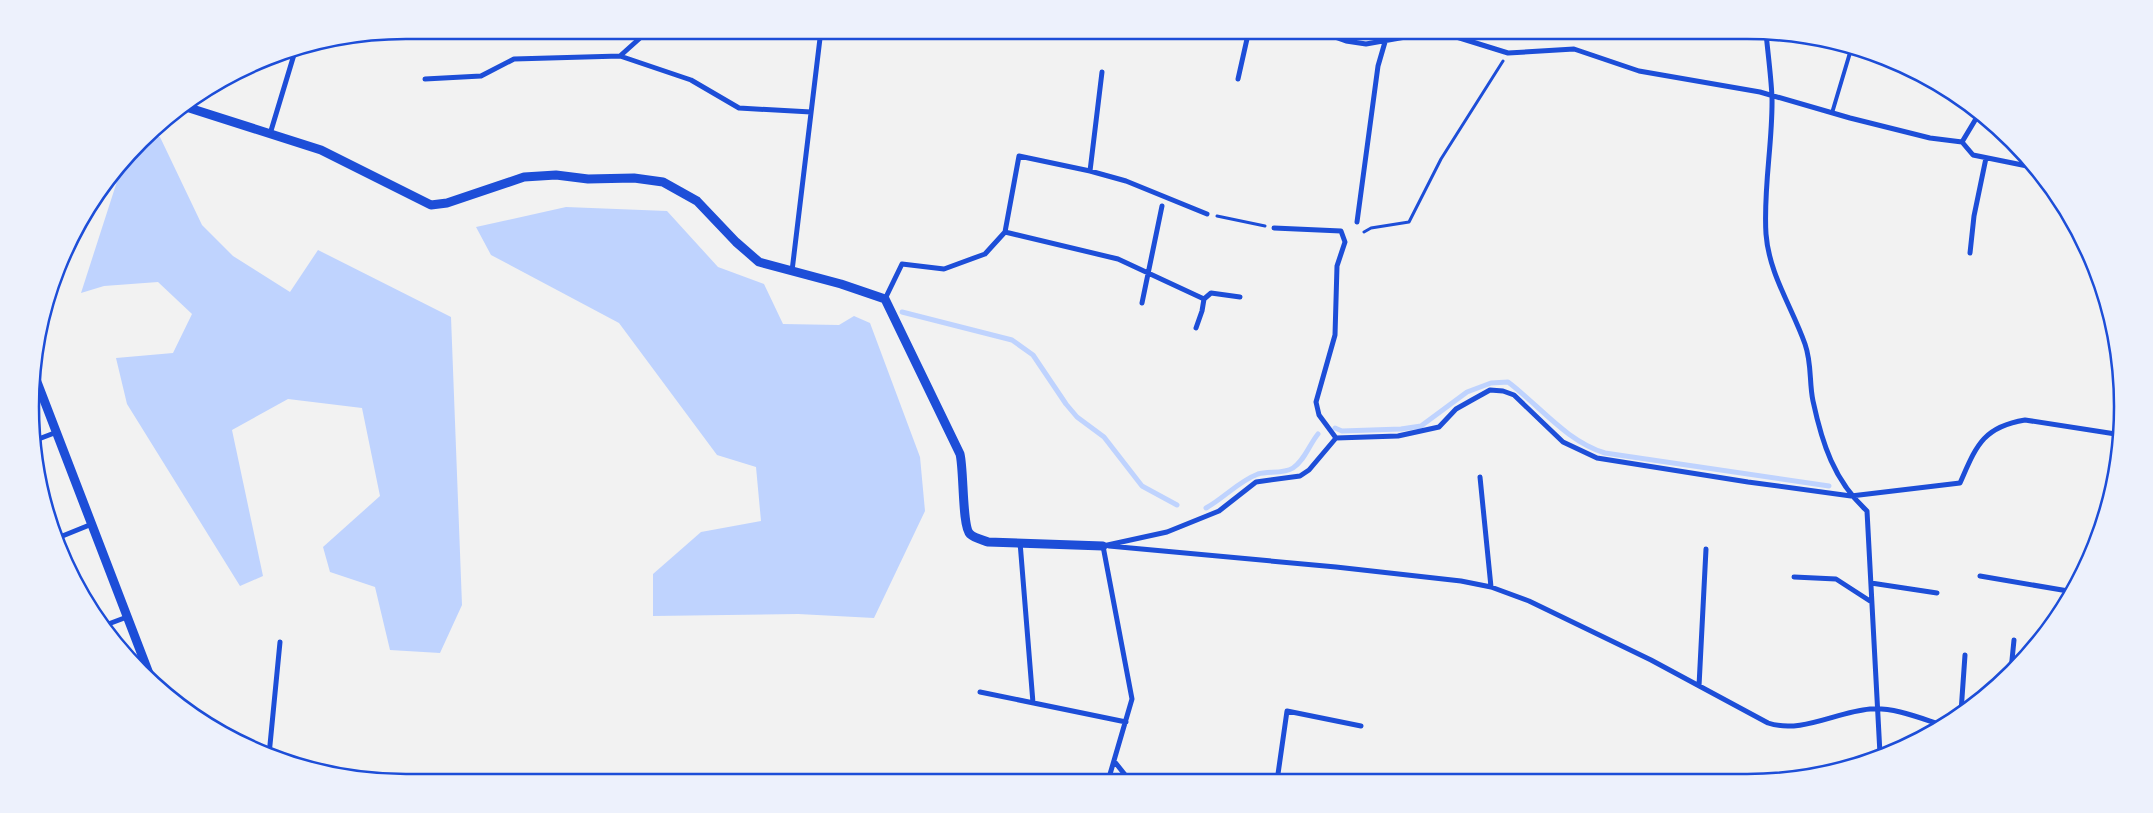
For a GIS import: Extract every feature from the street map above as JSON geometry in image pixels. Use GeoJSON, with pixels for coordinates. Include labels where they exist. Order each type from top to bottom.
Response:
{"type":"FeatureCollection","features":[{"type":"Feature","properties":{"kind":"street"},"geometry":{"type":"LineString","coordinates":[[620,56],[639,39]]}},
{"type":"Feature","properties":{"kind":"street"},"geometry":{"type":"LineString","coordinates":[[792,272],[820,39]]}},
{"type":"Feature","properties":{"kind":"street"},"geometry":{"type":"LineString","coordinates":[[1238,79],[1247,39]]}},
{"type":"Feature","properties":{"kind":"street"},"geometry":{"type":"LineString","coordinates":[[1338,39],[1346,42],[1366,44],[1399,39]]}},
{"type":"Feature","properties":{"kind":"street"},"geometry":{"type":"LineString","coordinates":[[1470,39],[1508,52],[1574,49],[1639,71],[1760,92],[1772,97],[1930,138],[1962,142],[1973,155],[2024,165]]}},
{"type":"Feature","properties":{"kind":"street"},"geometry":{"type":"LineString","coordinates":[[1767,40],[1772,97],[1766,233],[1769,256],[1773,271],[1805,344],[1812,370],[1813,399],[1833,469],[1850,496],[1867,511],[1871,583],[1870,601],[1879,709],[1880,749]]}},
{"type":"Feature","properties":{"kind":"street"},"geometry":{"type":"LineString","coordinates":[[1357,222],[1378,66],[1384,42]]}},
{"type":"Feature","properties":{"kind":"street"},"geometry":{"type":"LineString","coordinates":[[270,134],[293,56]]}},
{"type":"Feature","properties":{"kind":"street"},"geometry":{"type":"LineString","coordinates":[[425,79],[481,76],[514,59],[620,56],[691,80],[739,108],[811,112]]}},
{"type":"Feature","properties":{"kind":"street"},"geometry":{"type":"LineString","coordinates":[[1090,171],[1102,72]]}},
{"type":"Feature","properties":{"kind":"street"},"geometry":{"type":"LineString","coordinates":[[192,109],[321,150],[431,205],[447,203],[524,177],[556,175],[588,179],[634,178],[663,182],[697,201],[736,242],[759,262],[841,284],[885,299],[960,454],[964,470],[964,526],[970,535],[988,542],[1103,546],[1336,567],[1462,581],[1491,587],[1529,601],[1779,727],[1796,726],[1842,714],[1879,709],[1933,723]]}},
{"type":"Feature","properties":{"kind":"street"},"geometry":{"type":"LineString","coordinates":[[1962,142],[1976,119]]}},
{"type":"Feature","properties":{"kind":"street"},"geometry":{"type":"LineString","coordinates":[[885,299],[902,264],[944,269],[986,254],[1005,232],[1019,156],[1090,171],[1126,181],[1207,214]]}},
{"type":"Feature","properties":{"kind":"street"},"geometry":{"type":"LineString","coordinates":[[1970,253],[1974,216],[1986,158]]}},
{"type":"Feature","properties":{"kind":"street"},"geometry":{"type":"LineString","coordinates":[[1142,303],[1162,206]]}},
{"type":"Feature","properties":{"kind":"street"},"geometry":{"type":"LineString","coordinates":[[1274,228],[1341,231],[1346,242],[1337,266],[1335,335],[1316,402],[1319,414],[1336,438]]}},
{"type":"Feature","properties":{"kind":"street"},"geometry":{"type":"LineString","coordinates":[[1005,232],[1118,259],[1204,299]]}},
{"type":"Feature","properties":{"kind":"street"},"geometry":{"type":"LineString","coordinates":[[1196,328],[1204,299],[1211,293],[1240,297]]}},
{"type":"Feature","properties":{"kind":"street"},"geometry":{"type":"LineString","coordinates":[[40,388],[147,668]]}},
{"type":"Feature","properties":{"kind":"street"},"geometry":{"type":"LineString","coordinates":[[1103,546],[1167,532],[1219,511],[1256,482],[1300,476],[1309,470],[1336,438],[1398,436],[1439,427],[1456,409],[1490,390],[1503,390],[1514,395],[1563,442],[1597,458],[1850,496],[1960,483],[1977,444],[1985,435],[2016,422],[2025,420],[2113,434]]}},
{"type":"Feature","properties":{"kind":"street"},"geometry":{"type":"LineString","coordinates":[[41,438],[57,432]]}},
{"type":"Feature","properties":{"kind":"street"},"geometry":{"type":"LineString","coordinates":[[1480,477],[1491,587]]}},
{"type":"Feature","properties":{"kind":"street"},"geometry":{"type":"LineString","coordinates":[[62,536],[92,524]]}},
{"type":"Feature","properties":{"kind":"street"},"geometry":{"type":"LineString","coordinates":[[1020,542],[1034,703]]}},
{"type":"Feature","properties":{"kind":"street"},"geometry":{"type":"LineString","coordinates":[[1103,546],[1132,699],[1110,774]]}},
{"type":"Feature","properties":{"kind":"street"},"geometry":{"type":"LineString","coordinates":[[1699,686],[1706,549]]}},
{"type":"Feature","properties":{"kind":"street"},"geometry":{"type":"LineString","coordinates":[[1980,576],[2065,590]]}},
{"type":"Feature","properties":{"kind":"street"},"geometry":{"type":"LineString","coordinates":[[1794,577],[1836,579],[1870,601]]}},
{"type":"Feature","properties":{"kind":"street"},"geometry":{"type":"LineString","coordinates":[[1871,583],[1937,593]]}},
{"type":"Feature","properties":{"kind":"street"},"geometry":{"type":"LineString","coordinates":[[110,623],[127,617]]}},
{"type":"Feature","properties":{"kind":"street"},"geometry":{"type":"LineString","coordinates":[[2012,662],[2014,640]]}},
{"type":"Feature","properties":{"kind":"street"},"geometry":{"type":"LineString","coordinates":[[270,748],[280,642]]}},
{"type":"Feature","properties":{"kind":"street"},"geometry":{"type":"LineString","coordinates":[[1962,704],[1965,654]]}},
{"type":"Feature","properties":{"kind":"street"},"geometry":{"type":"LineString","coordinates":[[980,692],[1126,722]]}},
{"type":"Feature","properties":{"kind":"street"},"geometry":{"type":"LineString","coordinates":[[1278,774],[1287,711],[1361,726]]}},
{"type":"Feature","properties":{"kind":"street"},"geometry":{"type":"LineString","coordinates":[[1114,761],[1124,774]]}},
{"type":"Feature","properties":{"kind":"lane"},"geometry":{"type":"LineString","coordinates":[[1832,113],[1850,53]]}},
{"type":"Feature","properties":{"kind":"path"},"geometry":{"type":"LineString","coordinates":[[1346,242],[1371,228],[1409,222],[1441,159],[1508,52]]}},
{"type":"Feature","properties":{"kind":"path"},"geometry":{"type":"LineString","coordinates":[[1207,214],[1274,228]]}},
{"type":"Feature","properties":{"kind":"water"},"geometry":{"type":"Polygon","coordinates":[[[157,136],[160,137],[202,225],[233,256],[290,292],[318,250],[451,317],[462,605],[440,653],[390,650],[375,587],[330,572],[323,547],[380,496],[362,408],[288,399],[232,430],[263,576],[240,586],[127,404],[116,358],[173,353],[192,314],[158,282],[104,286],[81,293],[118,180],[146,146],[157,136]]]}},
{"type":"Feature","properties":{"kind":"water"},"geometry":{"type":"Polygon","coordinates":[[[566,207],[667,211],[718,267],[764,284],[783,324],[839,325],[854,316],[870,323],[920,457],[925,511],[874,618],[798,614],[653,616],[653,574],[701,532],[761,521],[756,467],[717,455],[619,323],[491,255],[476,227],[566,207]]]}},
{"type":"Feature","properties":{"kind":"waterway"},"geometry":{"type":"LineString","coordinates":[[902,312],[1012,340],[1033,355],[1066,404],[1077,417],[1104,437],[1142,486],[1177,505]]}},
{"type":"Feature","properties":{"kind":"waterway"},"geometry":{"type":"LineString","coordinates":[[1335,428],[1342,431],[1401,429],[1421,426],[1467,392],[1491,383],[1508,382],[1566,432],[1605,453],[1829,486]]}},
{"type":"Feature","properties":{"kind":"waterway"},"geometry":{"type":"LineString","coordinates":[[1206,508],[1251,477],[1262,473],[1285,471],[1293,468],[1301,461],[1318,434]]}}]}
